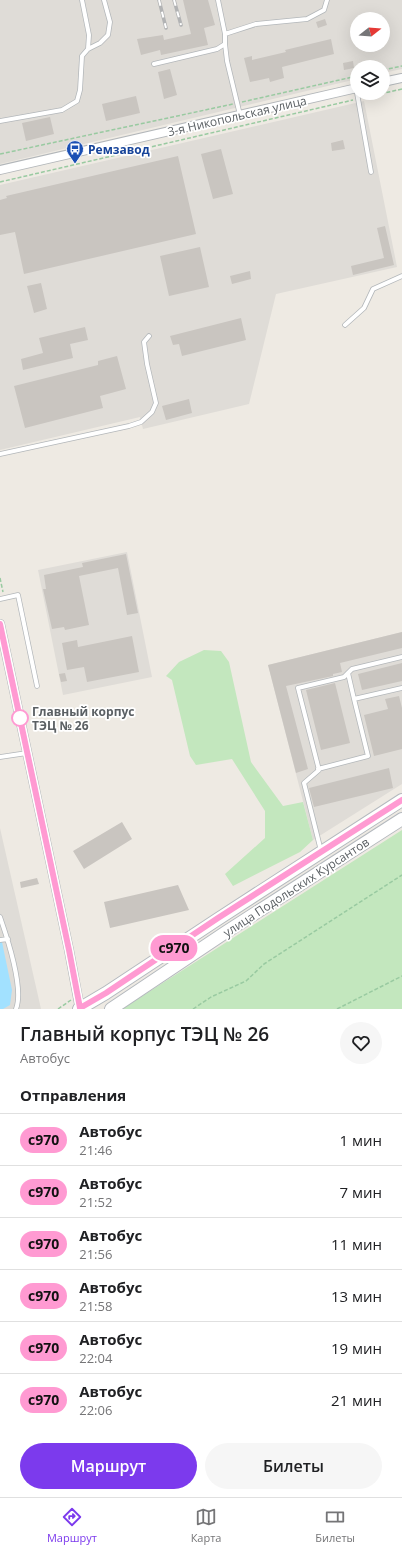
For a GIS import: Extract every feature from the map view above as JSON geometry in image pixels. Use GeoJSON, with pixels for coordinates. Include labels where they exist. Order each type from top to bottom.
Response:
{"type":"FeatureCollection","features":[{"type":"Feature","properties":{"kind":"main road","name":"улица Подольских Курсантов"},"geometry":{"type":"LineString","coordinates":[[80,1009],[402,800]]}},
{"type":"Feature","properties":{"kind":"main road","name":"улица Подольских Курсантов"},"geometry":{"type":"LineString","coordinates":[[111,1009],[226,932],[402,819]]}},
{"type":"Feature","properties":{"kind":"street"},"geometry":{"type":"LineString","coordinates":[[390,81],[402,78]]}},
{"type":"Feature","properties":{"kind":"street","name":"3-я Никопольская улица"},"geometry":{"type":"LineString","coordinates":[[0,170],[350,91]]}},
{"type":"Feature","properties":{"kind":"street"},"geometry":{"type":"LineString","coordinates":[[0,624],[69,950],[80,1009]]}},
{"type":"Feature","properties":{"kind":"lane"},"geometry":{"type":"LineString","coordinates":[[82,0],[89,35],[88,49]]}},
{"type":"Feature","properties":{"kind":"lane"},"geometry":{"type":"LineString","coordinates":[[0,121],[62,110],[77,101],[80,90],[82,56],[88,49],[100,43],[108,35],[110,22],[104,0]]}},
{"type":"Feature","properties":{"kind":"lane"},"geometry":{"type":"LineString","coordinates":[[218,0],[225,34],[224,44],[227,61],[240,115]]}},
{"type":"Feature","properties":{"kind":"lane"},"geometry":{"type":"LineString","coordinates":[[225,34],[256,24],[307,19],[324,10],[327,0]]}},
{"type":"Feature","properties":{"kind":"lane"},"geometry":{"type":"LineString","coordinates":[[154,64],[217,49],[224,44]]}},
{"type":"Feature","properties":{"kind":"lane"},"geometry":{"type":"LineString","coordinates":[[359,100],[371,172]]}},
{"type":"Feature","properties":{"kind":"lane"},"geometry":{"type":"LineString","coordinates":[[345,325],[364,308],[373,289],[402,276]]}},
{"type":"Feature","properties":{"kind":"lane"},"geometry":{"type":"LineString","coordinates":[[0,454],[129,426],[141,422],[152,412],[156,403],[147,364],[144,342],[149,336]]}},
{"type":"Feature","properties":{"kind":"lane"},"geometry":{"type":"LineString","coordinates":[[2,598],[18,595],[37,686]]}},
{"type":"Feature","properties":{"kind":"lane"},"geometry":{"type":"LineString","coordinates":[[318,769],[298,688],[344,677],[352,669],[402,657]]}},
{"type":"Feature","properties":{"kind":"lane"},"geometry":{"type":"LineString","coordinates":[[321,852],[304,783],[319,770],[318,769],[368,756],[348,673]]}},
{"type":"Feature","properties":{"kind":"lane"},"geometry":{"type":"LineString","coordinates":[[354,699],[402,688]]}},
{"type":"Feature","properties":{"kind":"lane"},"geometry":{"type":"LineString","coordinates":[[0,757],[27,753]]}},
{"type":"Feature","properties":{"kind":"lane"},"geometry":{"type":"LineString","coordinates":[[0,918],[8,939],[19,996],[16,1009]]}},
{"type":"Feature","properties":{"kind":"lane"},"geometry":{"type":"LineString","coordinates":[[0,940],[8,939]]}},
{"type":"Feature","properties":{"kind":"path"},"geometry":{"type":"LineString","coordinates":[[390,69],[402,66]]}},
{"type":"Feature","properties":{"kind":"path"},"geometry":{"type":"LineString","coordinates":[[0,154],[350,78]]}},
{"type":"Feature","properties":{"kind":"path"},"geometry":{"type":"LineString","coordinates":[[390,92],[402,89]]}},
{"type":"Feature","properties":{"kind":"path"},"geometry":{"type":"LineString","coordinates":[[0,182],[355,100]]}},
{"type":"Feature","properties":{"kind":"path"},"geometry":{"type":"LineString","coordinates":[[0,578],[2,598]]}},
{"type":"Feature","properties":{"kind":"path"},"geometry":{"type":"LineString","coordinates":[[193,1009],[211,997],[246,981],[264,964],[402,875]]}},
{"type":"Feature","properties":{"kind":"path"},"geometry":{"type":"LineString","coordinates":[[337,1009],[402,976]]}},
{"type":"Feature","properties":{"kind":"path"},"geometry":{"type":"LineString","coordinates":[[58,1009],[71,1001],[71,996]]}},
{"type":"Feature","properties":{"kind":"shaded area"},"geometry":{"type":"Polygon","coordinates":[[[0,0],[402,0],[402,69],[390,72],[390,60],[350,60],[350,81],[0,164],[0,0]]]}},
{"type":"Feature","properties":{"kind":"shaded area"},"geometry":{"type":"Polygon","coordinates":[[[364,101],[397,267],[276,294],[249,404],[143,429],[140,417],[0,450],[0,185],[364,101]]]}},
{"type":"Feature","properties":{"kind":"shaded area"},"geometry":{"type":"Polygon","coordinates":[[[127,552],[152,677],[63,695],[38,570],[127,552]]]}},
{"type":"Feature","properties":{"kind":"shaded area"},"geometry":{"type":"Polygon","coordinates":[[[402,632],[402,784],[313,840],[268,665],[402,632]]]}},
{"type":"Feature","properties":{"kind":"shaded area"},"geometry":{"type":"Polygon","coordinates":[[[0,828],[10,872],[41,1009],[0,1009],[0,828]]]}},
{"type":"Feature","properties":{"kind":"green space"},"geometry":{"type":"Polygon","coordinates":[[[204,650],[221,651],[229,662],[251,762],[283,806],[303,802],[313,840],[300,852],[233,886],[225,874],[265,838],[265,811],[232,759],[196,765],[190,756],[172,680],[166,676],[179,662],[204,650]]]}},
{"type":"Feature","properties":{"kind":"green space"},"geometry":{"type":"Polygon","coordinates":[[[402,830],[402,1009],[122,1009],[402,830]]]}},
{"type":"Feature","properties":{"kind":"water"},"geometry":{"type":"Polygon","coordinates":[[[0,942],[2,942],[12,990],[10,1005],[3,1009],[0,1009],[0,942]]]}},
{"type":"Feature","properties":{"kind":"building"},"geometry":{"type":"Polygon","coordinates":[[[183,0],[208,0],[215,25],[204,28],[208,45],[161,55],[160,50],[141,55],[137,39],[163,35],[164,40],[191,34],[183,0]]]}},
{"type":"Feature","properties":{"kind":"building"},"geometry":{"type":"Polygon","coordinates":[[[325,19],[327,25],[318,28],[316,22],[325,19]]]}},
{"type":"Feature","properties":{"kind":"building"},"geometry":{"type":"Polygon","coordinates":[[[331,39],[334,54],[282,67],[284,78],[270,82],[269,78],[250,82],[244,58],[252,56],[252,60],[331,39]]]}},
{"type":"Feature","properties":{"kind":"building"},"geometry":{"type":"Polygon","coordinates":[[[350,62],[350,69],[344,70],[343,63],[350,62]]]}},
{"type":"Feature","properties":{"kind":"building"},"geometry":{"type":"Polygon","coordinates":[[[170,69],[177,95],[164,99],[158,72],[170,69]]]}},
{"type":"Feature","properties":{"kind":"building"},"geometry":{"type":"Polygon","coordinates":[[[136,96],[140,113],[106,121],[102,104],[136,96]]]}},
{"type":"Feature","properties":{"kind":"building"},"geometry":{"type":"Polygon","coordinates":[[[50,117],[54,134],[26,141],[22,123],[50,117]]]}},
{"type":"Feature","properties":{"kind":"building"},"geometry":{"type":"Polygon","coordinates":[[[343,140],[345,149],[332,151],[331,143],[343,140]]]}},
{"type":"Feature","properties":{"kind":"building"},"geometry":{"type":"Polygon","coordinates":[[[221,149],[233,194],[213,199],[201,154],[221,149]]]}},
{"type":"Feature","properties":{"kind":"building"},"geometry":{"type":"Polygon","coordinates":[[[178,156],[196,234],[24,274],[15,232],[0,235],[0,200],[7,198],[6,196],[178,156]]]}},
{"type":"Feature","properties":{"kind":"building"},"geometry":{"type":"Polygon","coordinates":[[[385,226],[394,265],[353,275],[351,266],[384,258],[377,228],[385,226]]]}},
{"type":"Feature","properties":{"kind":"building"},"geometry":{"type":"Polygon","coordinates":[[[200,247],[209,287],[169,296],[160,256],[200,247]]]}},
{"type":"Feature","properties":{"kind":"building"},"geometry":{"type":"Polygon","coordinates":[[[250,271],[251,279],[232,284],[230,276],[250,271]]]}},
{"type":"Feature","properties":{"kind":"building"},"geometry":{"type":"Polygon","coordinates":[[[41,283],[47,309],[34,313],[27,286],[41,283]]]}},
{"type":"Feature","properties":{"kind":"building"},"geometry":{"type":"Polygon","coordinates":[[[241,318],[246,340],[182,356],[179,344],[173,345],[170,336],[241,318]]]}},
{"type":"Feature","properties":{"kind":"building"},"geometry":{"type":"Polygon","coordinates":[[[85,327],[88,340],[70,344],[73,358],[23,370],[21,359],[43,353],[39,338],[85,327]]]}},
{"type":"Feature","properties":{"kind":"building"},"geometry":{"type":"Polygon","coordinates":[[[117,356],[126,389],[100,396],[103,408],[25,428],[14,386],[98,365],[98,361],[117,356]]]}},
{"type":"Feature","properties":{"kind":"building"},"geometry":{"type":"Polygon","coordinates":[[[189,399],[192,413],[166,420],[162,406],[189,399]]]}},
{"type":"Feature","properties":{"kind":"building"},"geometry":{"type":"Polygon","coordinates":[[[126,554],[138,613],[127,615],[118,568],[79,576],[89,625],[65,630],[64,627],[52,629],[43,589],[46,589],[44,575],[83,567],[82,563],[126,554]]]}},
{"type":"Feature","properties":{"kind":"building"},"geometry":{"type":"Polygon","coordinates":[[[402,632],[402,648],[340,663],[342,672],[333,674],[333,676],[286,686],[308,769],[296,773],[268,665],[402,632]]]}},
{"type":"Feature","properties":{"kind":"building"},"geometry":{"type":"Polygon","coordinates":[[[132,636],[139,672],[87,682],[84,667],[67,670],[62,643],[77,640],[78,647],[132,636]]]}},
{"type":"Feature","properties":{"kind":"building"},"geometry":{"type":"Polygon","coordinates":[[[402,663],[402,681],[362,690],[358,674],[402,663]]]}},
{"type":"Feature","properties":{"kind":"building"},"geometry":{"type":"Polygon","coordinates":[[[65,673],[67,681],[61,682],[59,674],[65,673]]]}},
{"type":"Feature","properties":{"kind":"building"},"geometry":{"type":"Polygon","coordinates":[[[335,683],[350,743],[321,750],[306,690],[335,683]]]}},
{"type":"Feature","properties":{"kind":"building"},"geometry":{"type":"Polygon","coordinates":[[[399,696],[402,708],[402,749],[374,756],[364,715],[388,709],[385,699],[399,696]]]}},
{"type":"Feature","properties":{"kind":"building"},"geometry":{"type":"Polygon","coordinates":[[[389,768],[393,788],[314,807],[309,788],[389,768]]]}},
{"type":"Feature","properties":{"kind":"building"},"geometry":{"type":"Polygon","coordinates":[[[122,822],[132,839],[84,869],[73,851],[122,822]]]}},
{"type":"Feature","properties":{"kind":"building"},"geometry":{"type":"Polygon","coordinates":[[[37,878],[39,884],[21,888],[20,882],[37,878]]]}},
{"type":"Feature","properties":{"kind":"building"},"geometry":{"type":"Polygon","coordinates":[[[178,885],[189,910],[110,928],[104,902],[178,885]]]}},
{"type":"Feature","properties":{"kind":"railway"},"geometry":{"type":"LineString","coordinates":[[159,0],[166,28]]}},
{"type":"Feature","properties":{"kind":"railway"},"geometry":{"type":"LineString","coordinates":[[174,0],[181,25]]}},
{"type":"Feature","properties":{"kind":"bus line","name":"с970"},"geometry":{"type":"LineString","coordinates":[[0,624],[80,1008],[106,993],[218,918],[402,800]]}},
{"type":"Feature","properties":{"kind":"place","name":"Ремзавод"},"geometry":{"type":"Point","coordinates":[75,164]}},
{"type":"Feature","properties":{"kind":"place","name":"Главный корпус ТЭЦ № 26"},"geometry":{"type":"Point","coordinates":[20,718]}}]}
